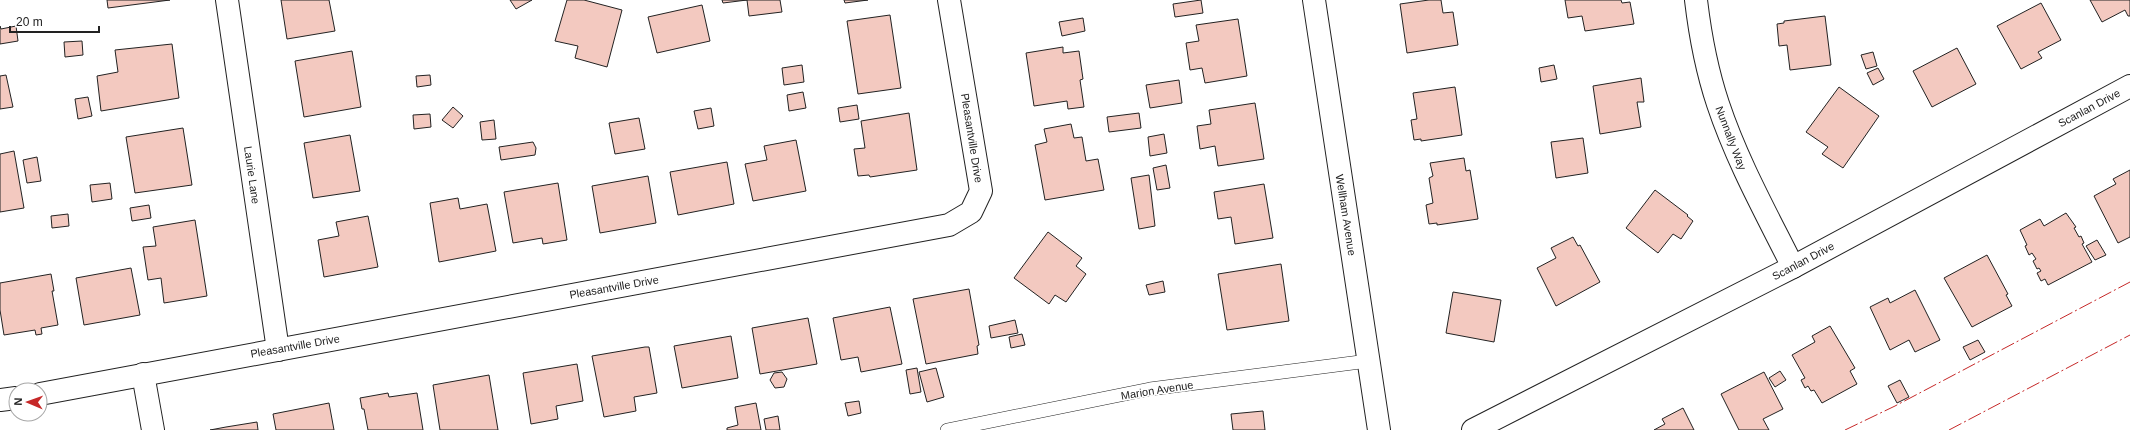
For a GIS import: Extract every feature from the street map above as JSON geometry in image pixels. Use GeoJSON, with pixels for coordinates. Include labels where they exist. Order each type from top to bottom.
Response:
{"type":"FeatureCollection","features":[{"type":"Feature","properties":{"kind":"street","name":"Laurie Lane"},"geometry":{"type":"LineString","coordinates":[[227,0],[278,350]]}},
{"type":"Feature","properties":{"kind":"street","name":"Pleasantville Drive"},"geometry":{"type":"LineString","coordinates":[[48,392],[950,225],[971,212],[981,191],[949,0]]}},
{"type":"Feature","properties":{"kind":"street","name":"Wellham Avenue"},"geometry":{"type":"LineString","coordinates":[[1314,0],[1378,430]]}},
{"type":"Feature","properties":{"kind":"street","name":"Nunnally Way"},"geometry":{"type":"LineString","coordinates":[[1696,0],[1699,24],[1717,103],[1745,174],[1793,267]]}},
{"type":"Feature","properties":{"kind":"street","name":"Scanlan Drive"},"geometry":{"type":"LineString","coordinates":[[1473,430],[1793,267],[2130,86]]}},
{"type":"Feature","properties":{"kind":"street"},"geometry":{"type":"LineString","coordinates":[[143,374],[153,430]]}},
{"type":"Feature","properties":{"kind":"lane","name":"Marion Avenue"},"geometry":{"type":"LineString","coordinates":[[947,430],[1150,390],[1368,361]]}},
{"type":"Feature","properties":{"kind":"building"},"geometry":{"type":"Polygon","coordinates":[[[107,0],[170,0],[108,8],[107,0]]]}},
{"type":"Feature","properties":{"kind":"building"},"geometry":{"type":"Polygon","coordinates":[[[281,0],[329,0],[335,31],[287,39],[281,0]]]}},
{"type":"Feature","properties":{"kind":"building"},"geometry":{"type":"Polygon","coordinates":[[[510,0],[532,0],[516,9],[510,0]]]}},
{"type":"Feature","properties":{"kind":"building"},"geometry":{"type":"Polygon","coordinates":[[[567,0],[584,0],[622,10],[607,67],[575,58],[578,46],[555,41],[567,0]]]}},
{"type":"Feature","properties":{"kind":"building"},"geometry":{"type":"Polygon","coordinates":[[[722,0],[747,0],[723,3],[722,0]]]}},
{"type":"Feature","properties":{"kind":"building"},"geometry":{"type":"Polygon","coordinates":[[[747,0],[780,0],[782,12],[749,16],[747,0]]]}},
{"type":"Feature","properties":{"kind":"building"},"geometry":{"type":"Polygon","coordinates":[[[844,0],[868,0],[845,3],[844,0]]]}},
{"type":"Feature","properties":{"kind":"building"},"geometry":{"type":"Polygon","coordinates":[[[1201,0],[1203,13],[1175,17],[1173,4],[1201,0]]]}},
{"type":"Feature","properties":{"kind":"building"},"geometry":{"type":"Polygon","coordinates":[[[1441,0],[1443,13],[1453,12],[1458,45],[1407,53],[1400,4],[1441,0]]]}},
{"type":"Feature","properties":{"kind":"building"},"geometry":{"type":"Polygon","coordinates":[[[1565,0],[1621,0],[1622,3],[1630,2],[1634,24],[1585,31],[1582,16],[1568,18],[1565,0]]]}},
{"type":"Feature","properties":{"kind":"building"},"geometry":{"type":"Polygon","coordinates":[[[2090,0],[2130,0],[2130,16],[2128,16],[2125,10],[2102,22],[2090,0]]]}},
{"type":"Feature","properties":{"kind":"building"},"geometry":{"type":"Polygon","coordinates":[[[2041,3],[2061,40],[2038,52],[2042,58],[2021,69],[1997,26],[2041,3]]]}},
{"type":"Feature","properties":{"kind":"building"},"geometry":{"type":"Polygon","coordinates":[[[702,5],[710,41],[657,53],[648,17],[702,5]]]}},
{"type":"Feature","properties":{"kind":"building"},"geometry":{"type":"Polygon","coordinates":[[[890,15],[901,88],[858,94],[847,21],[890,15]]]}},
{"type":"Feature","properties":{"kind":"building"},"geometry":{"type":"Polygon","coordinates":[[[1825,16],[1831,65],[1790,70],[1787,45],[1779,46],[1777,24],[1784,23],[1784,21],[1825,16]]]}},
{"type":"Feature","properties":{"kind":"building"},"geometry":{"type":"Polygon","coordinates":[[[1083,18],[1085,31],[1062,36],[1059,22],[1083,18]]]}},
{"type":"Feature","properties":{"kind":"building"},"geometry":{"type":"Polygon","coordinates":[[[1238,19],[1247,76],[1205,83],[1202,68],[1190,70],[1186,43],[1199,41],[1196,25],[1238,19]]]}},
{"type":"Feature","properties":{"kind":"building"},"geometry":{"type":"Polygon","coordinates":[[[0,26],[1,29],[16,26],[18,41],[0,44],[0,26]]]}},
{"type":"Feature","properties":{"kind":"building"},"geometry":{"type":"Polygon","coordinates":[[[82,41],[83,55],[65,57],[64,42],[82,41]]]}},
{"type":"Feature","properties":{"kind":"building"},"geometry":{"type":"Polygon","coordinates":[[[172,44],[179,98],[101,111],[97,76],[118,72],[115,50],[172,44]]]}},
{"type":"Feature","properties":{"kind":"building"},"geometry":{"type":"Polygon","coordinates":[[[1063,47],[1063,53],[1079,51],[1083,79],[1080,80],[1084,107],[1068,109],[1067,101],[1034,106],[1026,53],[1063,47]]]}},
{"type":"Feature","properties":{"kind":"building"},"geometry":{"type":"Polygon","coordinates":[[[1957,48],[1976,84],[1932,107],[1913,71],[1957,48]]]}},
{"type":"Feature","properties":{"kind":"building"},"geometry":{"type":"Polygon","coordinates":[[[352,51],[361,107],[304,117],[295,61],[352,51]]]}},
{"type":"Feature","properties":{"kind":"building"},"geometry":{"type":"Polygon","coordinates":[[[1873,52],[1877,66],[1866,69],[1861,55],[1873,52]]]}},
{"type":"Feature","properties":{"kind":"building"},"geometry":{"type":"Polygon","coordinates":[[[802,65],[804,82],[784,85],[782,68],[802,65]]]}},
{"type":"Feature","properties":{"kind":"building"},"geometry":{"type":"Polygon","coordinates":[[[1554,65],[1557,79],[1541,82],[1539,68],[1554,65]]]}},
{"type":"Feature","properties":{"kind":"building"},"geometry":{"type":"Polygon","coordinates":[[[1878,68],[1884,79],[1873,85],[1867,73],[1878,68]]]}},
{"type":"Feature","properties":{"kind":"building"},"geometry":{"type":"Polygon","coordinates":[[[6,75],[13,107],[0,109],[0,76],[6,75]]]}},
{"type":"Feature","properties":{"kind":"building"},"geometry":{"type":"Polygon","coordinates":[[[430,75],[431,85],[417,87],[416,76],[430,75]]]}},
{"type":"Feature","properties":{"kind":"building"},"geometry":{"type":"Polygon","coordinates":[[[1641,78],[1644,102],[1637,102],[1641,127],[1600,134],[1593,86],[1641,78]]]}},
{"type":"Feature","properties":{"kind":"building"},"geometry":{"type":"Polygon","coordinates":[[[1179,80],[1182,103],[1150,108],[1146,85],[1179,80]]]}},
{"type":"Feature","properties":{"kind":"building"},"geometry":{"type":"Polygon","coordinates":[[[1455,87],[1462,135],[1421,141],[1421,139],[1414,140],[1411,120],[1417,119],[1413,93],[1455,87]]]}},
{"type":"Feature","properties":{"kind":"building"},"geometry":{"type":"Polygon","coordinates":[[[1839,87],[1879,116],[1843,168],[1822,154],[1828,147],[1806,132],[1839,87]]]}},
{"type":"Feature","properties":{"kind":"building"},"geometry":{"type":"Polygon","coordinates":[[[803,92],[806,108],[789,111],[787,95],[803,92]]]}},
{"type":"Feature","properties":{"kind":"building"},"geometry":{"type":"Polygon","coordinates":[[[88,97],[92,116],[78,119],[75,99],[88,97]]]}},
{"type":"Feature","properties":{"kind":"building"},"geometry":{"type":"Polygon","coordinates":[[[1255,103],[1264,159],[1218,166],[1215,146],[1200,149],[1197,126],[1211,124],[1209,110],[1255,103]]]}},
{"type":"Feature","properties":{"kind":"building"},"geometry":{"type":"Polygon","coordinates":[[[857,105],[859,119],[840,122],[838,108],[857,105]]]}},
{"type":"Feature","properties":{"kind":"building"},"geometry":{"type":"Polygon","coordinates":[[[453,107],[463,116],[453,128],[442,120],[453,107]]]}},
{"type":"Feature","properties":{"kind":"building"},"geometry":{"type":"Polygon","coordinates":[[[711,108],[714,126],[698,129],[694,111],[711,108]]]}},
{"type":"Feature","properties":{"kind":"building"},"geometry":{"type":"Polygon","coordinates":[[[909,113],[917,170],[870,177],[869,175],[858,176],[854,149],[865,148],[861,121],[909,113]]]}},
{"type":"Feature","properties":{"kind":"building"},"geometry":{"type":"Polygon","coordinates":[[[1139,113],[1141,128],[1109,132],[1107,117],[1139,113]]]}},
{"type":"Feature","properties":{"kind":"building"},"geometry":{"type":"Polygon","coordinates":[[[430,114],[431,127],[414,129],[413,115],[430,114]]]}},
{"type":"Feature","properties":{"kind":"building"},"geometry":{"type":"Polygon","coordinates":[[[639,118],[645,149],[615,154],[609,123],[639,118]]]}},
{"type":"Feature","properties":{"kind":"building"},"geometry":{"type":"Polygon","coordinates":[[[494,120],[496,139],[482,140],[480,122],[494,120]]]}},
{"type":"Feature","properties":{"kind":"building"},"geometry":{"type":"Polygon","coordinates":[[[1071,124],[1074,138],[1082,137],[1086,161],[1098,159],[1104,190],[1045,200],[1035,145],[1047,142],[1044,129],[1071,124]]]}},
{"type":"Feature","properties":{"kind":"building"},"geometry":{"type":"Polygon","coordinates":[[[183,128],[192,185],[135,193],[126,137],[183,128]]]}},
{"type":"Feature","properties":{"kind":"building"},"geometry":{"type":"Polygon","coordinates":[[[1164,134],[1167,153],[1150,156],[1148,137],[1164,134]]]}},
{"type":"Feature","properties":{"kind":"building"},"geometry":{"type":"Polygon","coordinates":[[[350,135],[360,191],[313,198],[304,143],[350,135]]]}},
{"type":"Feature","properties":{"kind":"building"},"geometry":{"type":"Polygon","coordinates":[[[1583,138],[1588,173],[1556,178],[1551,142],[1583,138]]]}},
{"type":"Feature","properties":{"kind":"building"},"geometry":{"type":"Polygon","coordinates":[[[796,140],[806,191],[753,201],[745,164],[767,160],[764,146],[796,140]]]}},
{"type":"Feature","properties":{"kind":"building"},"geometry":{"type":"Polygon","coordinates":[[[533,142],[536,148],[535,155],[501,160],[499,147],[533,142]]]}},
{"type":"Feature","properties":{"kind":"building"},"geometry":{"type":"Polygon","coordinates":[[[14,151],[24,208],[0,212],[0,154],[14,151]]]}},
{"type":"Feature","properties":{"kind":"building"},"geometry":{"type":"Polygon","coordinates":[[[37,157],[41,181],[27,183],[23,160],[37,157]]]}},
{"type":"Feature","properties":{"kind":"building"},"geometry":{"type":"Polygon","coordinates":[[[1464,158],[1466,171],[1470,170],[1478,219],[1437,225],[1437,223],[1429,224],[1426,205],[1433,203],[1429,178],[1433,176],[1430,163],[1464,158]]]}},
{"type":"Feature","properties":{"kind":"building"},"geometry":{"type":"Polygon","coordinates":[[[727,162],[734,204],[678,215],[670,172],[727,162]]]}},
{"type":"Feature","properties":{"kind":"building"},"geometry":{"type":"Polygon","coordinates":[[[1166,165],[1170,188],[1157,190],[1153,168],[1166,165]]]}},
{"type":"Feature","properties":{"kind":"building"},"geometry":{"type":"Polygon","coordinates":[[[2130,170],[2130,237],[2118,243],[2094,196],[2116,184],[2113,179],[2130,170]]]}},
{"type":"Feature","properties":{"kind":"building"},"geometry":{"type":"Polygon","coordinates":[[[1149,175],[1155,226],[1139,229],[1131,178],[1149,175]]]}},
{"type":"Feature","properties":{"kind":"building"},"geometry":{"type":"Polygon","coordinates":[[[648,176],[656,223],[600,233],[592,186],[648,176]]]}},
{"type":"Feature","properties":{"kind":"building"},"geometry":{"type":"Polygon","coordinates":[[[110,183],[112,199],[92,202],[90,185],[110,183]]]}},
{"type":"Feature","properties":{"kind":"building"},"geometry":{"type":"Polygon","coordinates":[[[558,183],[567,240],[543,244],[542,238],[513,243],[504,192],[558,183]]]}},
{"type":"Feature","properties":{"kind":"building"},"geometry":{"type":"Polygon","coordinates":[[[1264,184],[1273,238],[1235,244],[1231,217],[1218,219],[1214,192],[1264,184]]]}},
{"type":"Feature","properties":{"kind":"building"},"geometry":{"type":"Polygon","coordinates":[[[1655,190],[1688,215],[1687,216],[1693,221],[1681,239],[1673,234],[1658,253],[1626,228],[1655,190]]]}},
{"type":"Feature","properties":{"kind":"building"},"geometry":{"type":"Polygon","coordinates":[[[458,198],[460,209],[487,204],[496,251],[439,262],[430,203],[458,198]]]}},
{"type":"Feature","properties":{"kind":"building"},"geometry":{"type":"Polygon","coordinates":[[[149,205],[151,218],[132,221],[130,208],[149,205]]]}},
{"type":"Feature","properties":{"kind":"building"},"geometry":{"type":"Polygon","coordinates":[[[2066,213],[2076,227],[2074,228],[2079,237],[2081,236],[2084,243],[2082,244],[2092,262],[2048,285],[2045,279],[2041,281],[2037,273],[2041,271],[2039,268],[2037,269],[2033,261],[2036,259],[2032,253],[2029,255],[2025,246],[2027,245],[2020,230],[2040,219],[2044,226],[2066,213]]]}},
{"type":"Feature","properties":{"kind":"building"},"geometry":{"type":"Polygon","coordinates":[[[68,214],[69,226],[52,228],[51,216],[68,214]]]}},
{"type":"Feature","properties":{"kind":"building"},"geometry":{"type":"Polygon","coordinates":[[[368,216],[378,267],[324,277],[318,240],[339,236],[336,222],[368,216]]]}},
{"type":"Feature","properties":{"kind":"building"},"geometry":{"type":"Polygon","coordinates":[[[195,220],[207,296],[164,303],[161,278],[148,280],[143,247],[156,246],[153,227],[195,220]]]}},
{"type":"Feature","properties":{"kind":"building"},"geometry":{"type":"Polygon","coordinates":[[[1048,232],[1082,258],[1076,266],[1086,274],[1066,302],[1055,295],[1049,304],[1014,278],[1048,232]]]}},
{"type":"Feature","properties":{"kind":"building"},"geometry":{"type":"Polygon","coordinates":[[[1573,237],[1578,246],[1580,245],[1600,282],[1556,306],[1537,268],[1556,258],[1551,248],[1573,237]]]}},
{"type":"Feature","properties":{"kind":"building"},"geometry":{"type":"Polygon","coordinates":[[[2097,240],[2106,255],[2095,260],[2086,246],[2097,240]]]}},
{"type":"Feature","properties":{"kind":"building"},"geometry":{"type":"Polygon","coordinates":[[[1987,255],[2008,294],[2006,295],[2012,306],[1972,327],[1944,278],[1987,255]]]}},
{"type":"Feature","properties":{"kind":"building"},"geometry":{"type":"Polygon","coordinates":[[[1281,264],[1289,321],[1227,330],[1218,274],[1281,264]]]}},
{"type":"Feature","properties":{"kind":"building"},"geometry":{"type":"Polygon","coordinates":[[[131,268],[140,315],[84,325],[76,278],[131,268]]]}},
{"type":"Feature","properties":{"kind":"building"},"geometry":{"type":"Polygon","coordinates":[[[51,274],[54,291],[52,291],[58,325],[41,328],[42,334],[36,335],[35,330],[4,335],[0,310],[0,283],[51,274]]]}},
{"type":"Feature","properties":{"kind":"building"},"geometry":{"type":"Polygon","coordinates":[[[1163,281],[1165,292],[1149,295],[1146,285],[1163,281]]]}},
{"type":"Feature","properties":{"kind":"building"},"geometry":{"type":"Polygon","coordinates":[[[969,289],[979,345],[977,346],[978,354],[926,364],[913,299],[969,289]]]}},
{"type":"Feature","properties":{"kind":"building"},"geometry":{"type":"Polygon","coordinates":[[[1915,290],[1940,340],[1915,352],[1909,340],[1890,350],[1870,307],[1888,298],[1890,303],[1915,290]]]}},
{"type":"Feature","properties":{"kind":"building"},"geometry":{"type":"Polygon","coordinates":[[[1453,292],[1501,300],[1494,342],[1446,333],[1453,292]]]}},
{"type":"Feature","properties":{"kind":"building"},"geometry":{"type":"Polygon","coordinates":[[[890,307],[902,364],[861,372],[858,357],[841,360],[833,318],[890,307]]]}},
{"type":"Feature","properties":{"kind":"building"},"geometry":{"type":"Polygon","coordinates":[[[808,318],[817,364],[760,374],[752,328],[808,318]]]}},
{"type":"Feature","properties":{"kind":"building"},"geometry":{"type":"Polygon","coordinates":[[[1015,320],[1018,333],[991,338],[989,326],[1015,320]]]}},
{"type":"Feature","properties":{"kind":"building"},"geometry":{"type":"Polygon","coordinates":[[[1830,326],[1855,368],[1850,371],[1857,384],[1822,403],[1814,390],[1811,391],[1808,386],[1805,388],[1801,380],[1805,378],[1792,355],[1815,342],[1812,336],[1830,326]]]}},
{"type":"Feature","properties":{"kind":"building"},"geometry":{"type":"Polygon","coordinates":[[[1022,334],[1025,345],[1011,348],[1009,337],[1022,334]]]}},
{"type":"Feature","properties":{"kind":"building"},"geometry":{"type":"Polygon","coordinates":[[[731,336],[738,378],[682,388],[674,346],[731,336]]]}},
{"type":"Feature","properties":{"kind":"building"},"geometry":{"type":"Polygon","coordinates":[[[1978,340],[1985,352],[1970,360],[1963,347],[1978,340]]]}},
{"type":"Feature","properties":{"kind":"building"},"geometry":{"type":"Polygon","coordinates":[[[649,347],[657,393],[634,397],[636,411],[604,417],[592,356],[649,347]]]}},
{"type":"Feature","properties":{"kind":"building"},"geometry":{"type":"Polygon","coordinates":[[[577,364],[583,401],[556,406],[558,419],[531,424],[523,373],[577,364]]]}},
{"type":"Feature","properties":{"kind":"building"},"geometry":{"type":"Polygon","coordinates":[[[917,368],[921,392],[910,394],[906,370],[917,368]]]}},
{"type":"Feature","properties":{"kind":"building"},"geometry":{"type":"Polygon","coordinates":[[[936,368],[944,397],[927,402],[919,372],[936,368]]]}},
{"type":"Feature","properties":{"kind":"building"},"geometry":{"type":"Polygon","coordinates":[[[1780,371],[1786,380],[1775,387],[1769,378],[1780,371]]]}},
{"type":"Feature","properties":{"kind":"building"},"geometry":{"type":"Polygon","coordinates":[[[782,372],[787,379],[784,387],[775,388],[770,380],[774,373],[782,372]]]}},
{"type":"Feature","properties":{"kind":"building"},"geometry":{"type":"Polygon","coordinates":[[[1764,372],[1783,409],[1763,419],[1769,430],[1739,430],[1721,394],[1764,372]]]}},
{"type":"Feature","properties":{"kind":"building"},"geometry":{"type":"Polygon","coordinates":[[[489,375],[498,430],[440,430],[433,385],[489,375]]]}},
{"type":"Feature","properties":{"kind":"building"},"geometry":{"type":"Polygon","coordinates":[[[1900,380],[1909,397],[1897,403],[1888,386],[1900,380]]]}},
{"type":"Feature","properties":{"kind":"building"},"geometry":{"type":"Polygon","coordinates":[[[388,393],[389,397],[417,393],[423,430],[368,430],[364,409],[362,409],[360,398],[388,393]]]}},
{"type":"Feature","properties":{"kind":"building"},"geometry":{"type":"Polygon","coordinates":[[[859,401],[861,413],[848,416],[845,403],[859,401]]]}},
{"type":"Feature","properties":{"kind":"building"},"geometry":{"type":"Polygon","coordinates":[[[329,403],[334,430],[276,430],[273,414],[329,403]]]}},
{"type":"Feature","properties":{"kind":"building"},"geometry":{"type":"Polygon","coordinates":[[[756,403],[761,430],[727,430],[727,428],[738,425],[735,407],[756,403]]]}},
{"type":"Feature","properties":{"kind":"building"},"geometry":{"type":"Polygon","coordinates":[[[1683,408],[1694,430],[1654,430],[1665,424],[1662,419],[1683,408]]]}},
{"type":"Feature","properties":{"kind":"building"},"geometry":{"type":"Polygon","coordinates":[[[1263,411],[1265,430],[1233,430],[1231,414],[1263,411]]]}},
{"type":"Feature","properties":{"kind":"building"},"geometry":{"type":"Polygon","coordinates":[[[778,416],[780,430],[766,430],[764,419],[778,416]]]}},
{"type":"Feature","properties":{"kind":"building"},"geometry":{"type":"Polygon","coordinates":[[[257,422],[258,430],[210,430],[226,427],[257,422]]]}},
{"type":"Feature","properties":{"kind":"power"},"geometry":{"type":"LineString","coordinates":[[1845,430],[1895,406],[2130,282]]}},
{"type":"Feature","properties":{"kind":"power"},"geometry":{"type":"LineString","coordinates":[[1949,430],[2130,335]]}}]}
